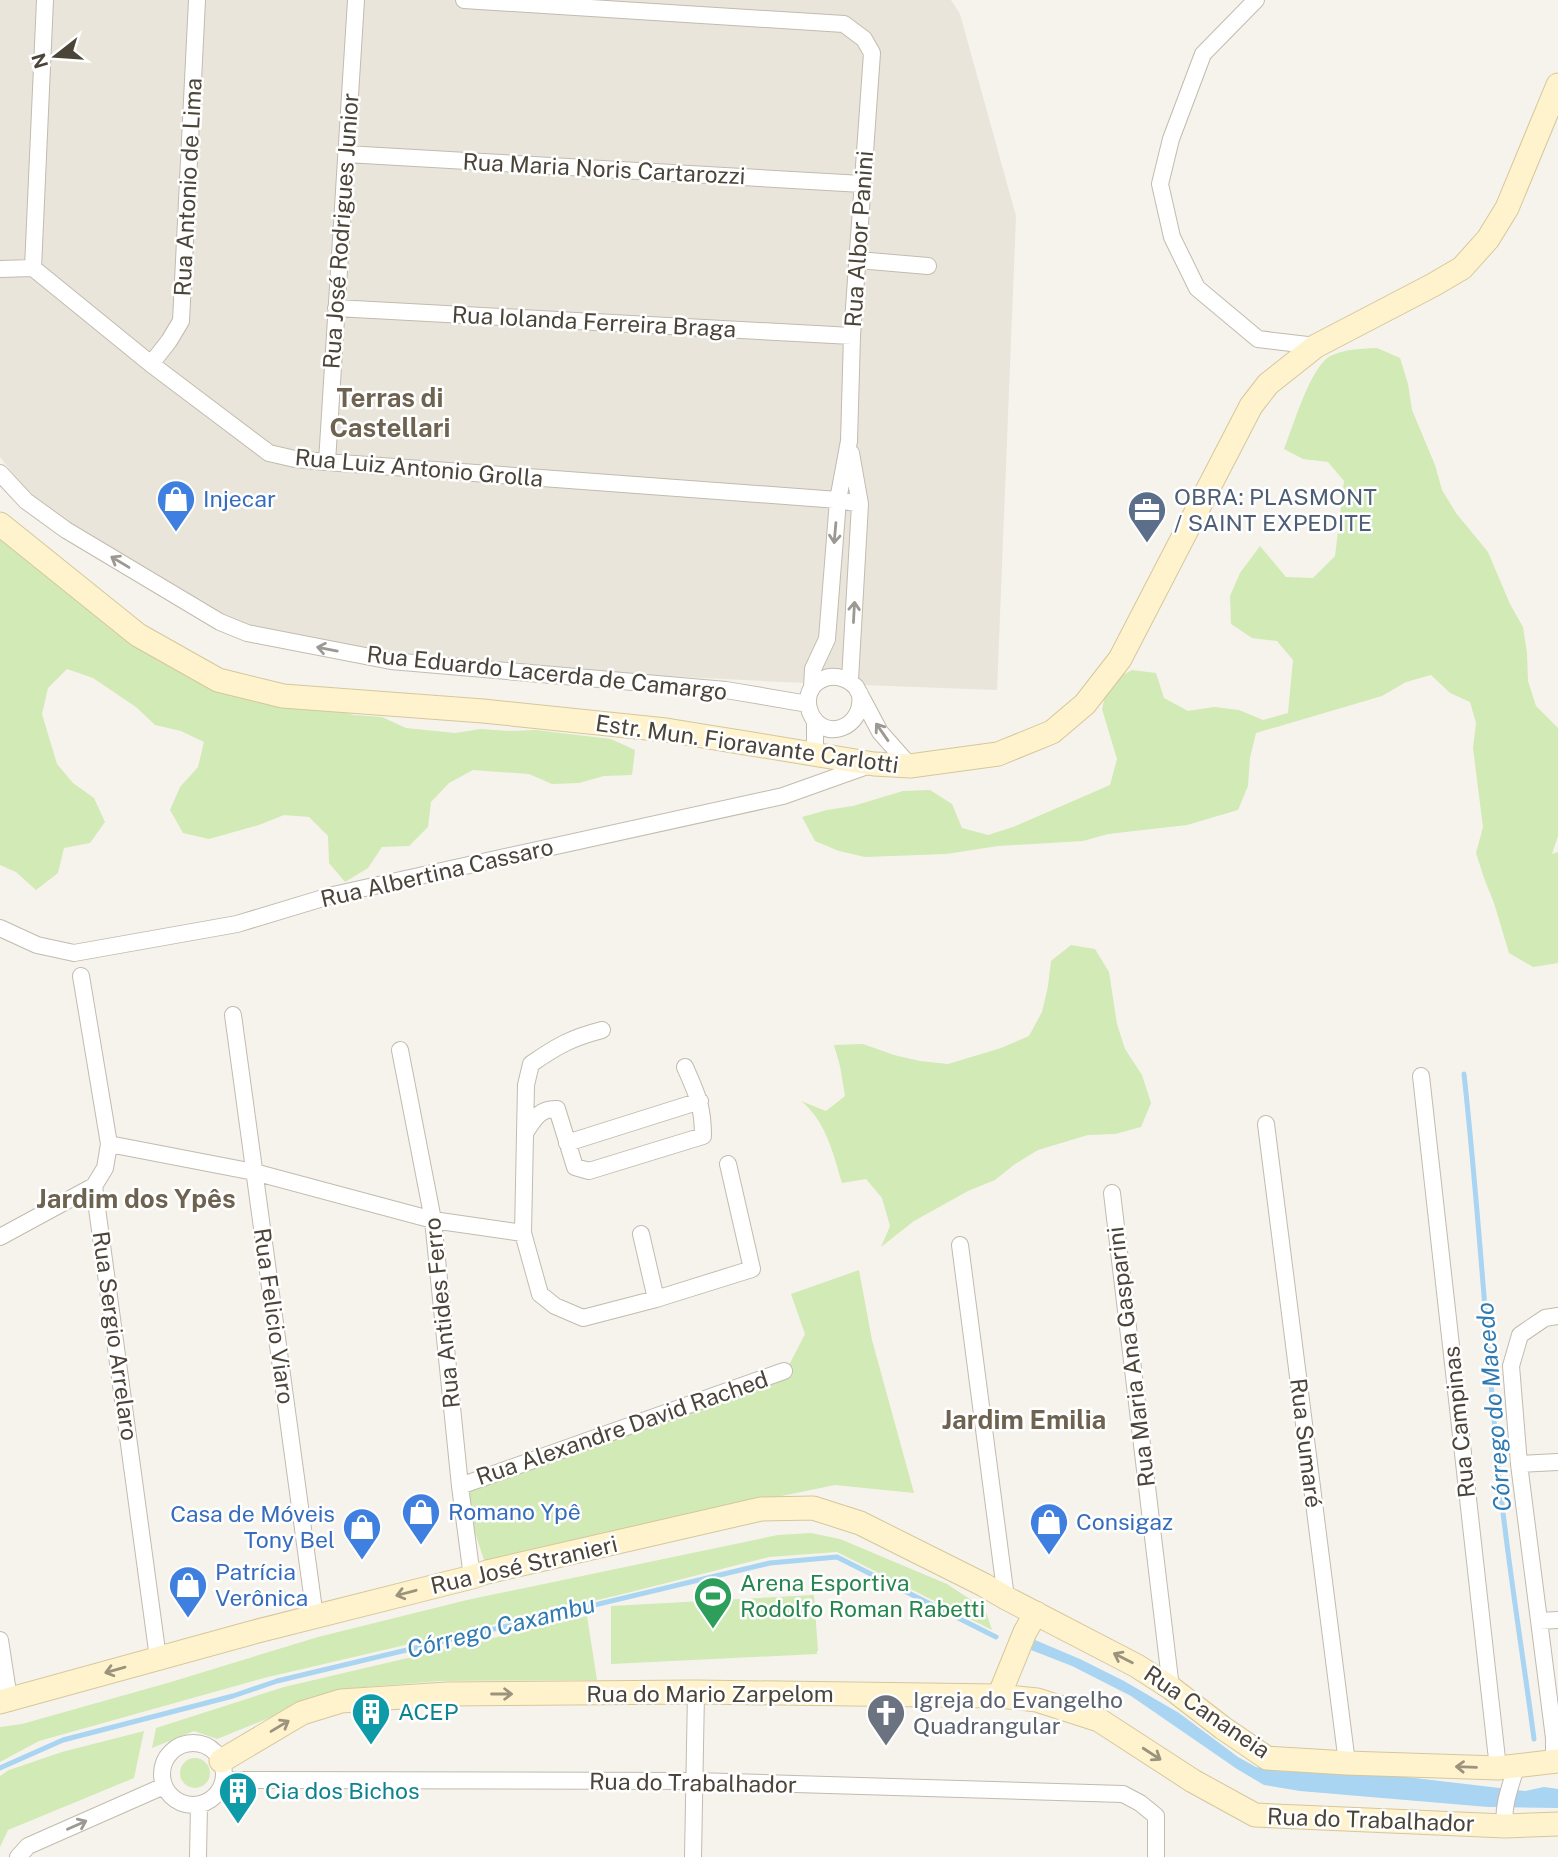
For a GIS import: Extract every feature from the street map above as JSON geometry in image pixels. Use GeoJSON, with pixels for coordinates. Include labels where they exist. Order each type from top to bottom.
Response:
{"type":"FeatureCollection","features":[{"type":"Feature","properties":{"kind":"street"},"geometry":{"type":"LineString","coordinates":[[0,269],[33,268],[45,0]]}},
{"type":"Feature","properties":{"kind":"street","name":"Rua Antonio de Lima"},"geometry":{"type":"LineString","coordinates":[[151,364],[181,321],[197,0]]}},
{"type":"Feature","properties":{"kind":"street","name":"Rua José Rodrigues Junior"},"geometry":{"type":"LineString","coordinates":[[327,462],[356,0]]}},
{"type":"Feature","properties":{"kind":"street"},"geometry":{"type":"LineString","coordinates":[[464,0],[660,6]]}},
{"type":"Feature","properties":{"kind":"street"},"geometry":{"type":"LineString","coordinates":[[1256,0],[1203,54],[1171,139],[1160,184],[1172,237],[1197,288],[1258,339],[1316,346]]}},
{"type":"Feature","properties":{"kind":"street","name":"Rua Albor Panini"},"geometry":{"type":"LineString","coordinates":[[660,6],[844,24],[864,39],[873,53],[852,336],[849,441]]}},
{"type":"Feature","properties":{"kind":"street","name":"Estr. Mun. Fioravante Carlotti"},"geometry":{"type":"LineString","coordinates":[[0,524],[138,635],[218,680],[283,696],[483,711],[666,730],[874,764],[910,766],[998,754],[1052,732],[1086,704],[1120,659],[1251,406],[1268,384],[1316,346],[1462,268],[1488,239],[1507,208],[1555,96]]}},
{"type":"Feature","properties":{"kind":"street","name":"Rua Maria Noris Cartarozzi"},"geometry":{"type":"LineString","coordinates":[[346,154],[862,184]]}},
{"type":"Feature","properties":{"kind":"street"},"geometry":{"type":"LineString","coordinates":[[858,260],[928,266]]}},
{"type":"Feature","properties":{"kind":"street","name":"Rua Luiz Antonio Grolla"},"geometry":{"type":"LineString","coordinates":[[33,268],[151,364],[269,453],[327,462],[838,500],[860,504]]}},
{"type":"Feature","properties":{"kind":"street","name":"Rua Iolanda Ferreira Braga"},"geometry":{"type":"LineString","coordinates":[[336,308],[852,336]]}},
{"type":"Feature","properties":{"kind":"street"},"geometry":{"type":"LineString","coordinates":[[849,441],[838,500],[827,639],[813,669],[808,704],[810,713],[822,726],[830,729],[845,727],[857,717],[860,694]]}},
{"type":"Feature","properties":{"kind":"street"},"geometry":{"type":"LineString","coordinates":[[849,441],[860,504],[850,680]]}},
{"type":"Feature","properties":{"kind":"street","name":"Rua Eduardo Lacerda de Camargo"},"geometry":{"type":"LineString","coordinates":[[0,473],[26,501],[66,530],[220,622],[247,633],[391,661],[726,690],[808,704]]}},
{"type":"Feature","properties":{"kind":"street"},"geometry":{"type":"LineString","coordinates":[[812,688],[818,681],[834,675],[850,680],[880,732],[910,766]]}},
{"type":"Feature","properties":{"kind":"street"},"geometry":{"type":"LineString","coordinates":[[815,720],[815,754]]}},
{"type":"Feature","properties":{"kind":"street","name":"Rua Albertina Cassaro"},"geometry":{"type":"LineString","coordinates":[[0,928],[37,945],[74,953],[237,924],[333,895],[783,796],[874,764]]}},
{"type":"Feature","properties":{"kind":"street"},"geometry":{"type":"LineString","coordinates":[[0,1237],[94,1186],[105,1168],[109,1144],[81,976]]}},
{"type":"Feature","properties":{"kind":"street","name":"Rua Felicio Viaro"},"geometry":{"type":"LineString","coordinates":[[233,1015],[315,1617]]}},
{"type":"Feature","properties":{"kind":"street"},"geometry":{"type":"LineString","coordinates":[[602,1030],[561,1043],[531,1064],[526,1085],[523,1233],[540,1294],[568,1313],[583,1318],[752,1269],[728,1164]]}},
{"type":"Feature","properties":{"kind":"street","name":"Rua Antides Ferro"},"geometry":{"type":"LineString","coordinates":[[400,1050],[433,1220],[472,1577]]}},
{"type":"Feature","properties":{"kind":"street"},"geometry":{"type":"LineString","coordinates":[[525,1133],[537,1114],[547,1109],[557,1109],[575,1167],[589,1171],[703,1136],[700,1101],[685,1067]]}},
{"type":"Feature","properties":{"kind":"street","name":"Rua Campinas"},"geometry":{"type":"LineString","coordinates":[[1421,1076],[1507,1767]]}},
{"type":"Feature","properties":{"kind":"street"},"geometry":{"type":"LineString","coordinates":[[567,1143],[700,1101]]}},
{"type":"Feature","properties":{"kind":"street","name":"Rua Sumaré"},"geometry":{"type":"LineString","coordinates":[[1266,1124],[1347,1763]]}},
{"type":"Feature","properties":{"kind":"street"},"geometry":{"type":"LineString","coordinates":[[109,1144],[254,1172],[433,1220],[523,1233]]}},
{"type":"Feature","properties":{"kind":"street","name":"Rua Sergio Arrelaro"},"geometry":{"type":"LineString","coordinates":[[94,1186],[158,1658]]}},
{"type":"Feature","properties":{"kind":"street","name":"Rua Maria Ana Gasparini"},"geometry":{"type":"LineString","coordinates":[[1112,1193],[1171,1688]]}},
{"type":"Feature","properties":{"kind":"street"},"geometry":{"type":"LineString","coordinates":[[641,1234],[656,1299]]}},
{"type":"Feature","properties":{"kind":"street"},"geometry":{"type":"LineString","coordinates":[[960,1245],[1006,1598]]}},
{"type":"Feature","properties":{"kind":"street"},"geometry":{"type":"LineString","coordinates":[[1556,1761],[1519,1464],[1511,1366],[1520,1335],[1545,1318],[1558,1316]]}},
{"type":"Feature","properties":{"kind":"street","name":"Rua Alexandre David Rached"},"geometry":{"type":"LineString","coordinates":[[460,1486],[784,1371]]}},
{"type":"Feature","properties":{"kind":"street"},"geometry":{"type":"LineString","coordinates":[[1519,1464],[1558,1462]]}},
{"type":"Feature","properties":{"kind":"street","name":"Rua José Stranieri"},"geometry":{"type":"LineString","coordinates":[[4,1701],[487,1572],[761,1509],[813,1508],[859,1524],[1036,1613]]}},
{"type":"Feature","properties":{"kind":"street"},"geometry":{"type":"LineString","coordinates":[[999,1696],[1036,1613]]}},
{"type":"Feature","properties":{"kind":"street","name":"Rua Cananeia"},"geometry":{"type":"LineString","coordinates":[[1036,1613],[1137,1665],[1268,1758],[1507,1767],[1556,1761]]}},
{"type":"Feature","properties":{"kind":"street"},"geometry":{"type":"LineString","coordinates":[[1539,1621],[1558,1620]]}},
{"type":"Feature","properties":{"kind":"street"},"geometry":{"type":"LineString","coordinates":[[0,1640],[4,1701]]}},
{"type":"Feature","properties":{"kind":"street"},"geometry":{"type":"LineString","coordinates":[[693,1857],[696,1692]]}},
{"type":"Feature","properties":{"kind":"street","name":"Rua do Mario Zarpelom"},"geometry":{"type":"LineString","coordinates":[[222,1770],[302,1713],[341,1700],[447,1694],[696,1692],[999,1696],[1037,1699],[1100,1720],[1194,1781]]}},
{"type":"Feature","properties":{"kind":"street"},"geometry":{"type":"LineString","coordinates":[[190,1743],[208,1747],[222,1770],[221,1788],[208,1802],[199,1805],[182,1803],[164,1786],[163,1767],[167,1758],[173,1751],[190,1743]]}},
{"type":"Feature","properties":{"kind":"street"},"geometry":{"type":"LineString","coordinates":[[1505,1826],[1507,1767]]}},
{"type":"Feature","properties":{"kind":"street","name":"Rua do Trabalhador"},"geometry":{"type":"LineString","coordinates":[[222,1770],[1123,1794],[1156,1816],[1156,1857]]}},
{"type":"Feature","properties":{"kind":"street","name":"Rua do Trabalhador"},"geometry":{"type":"LineString","coordinates":[[1194,1781],[1255,1815],[1505,1826],[1558,1824]]}},
{"type":"Feature","properties":{"kind":"street"},"geometry":{"type":"LineString","coordinates":[[18,1857],[28,1846],[164,1786]]}},
{"type":"Feature","properties":{"kind":"street"},"geometry":{"type":"LineString","coordinates":[[198,1857],[199,1805]]}},
{"type":"Feature","properties":{"kind":"shaded area"},"geometry":{"type":"Polygon","coordinates":[[[0,0],[951,0],[960,14],[1016,216],[997,690],[522,669],[213,626],[30,496],[0,457],[0,0]]]}},
{"type":"Feature","properties":{"kind":"green space"},"geometry":{"type":"Polygon","coordinates":[[[1377,348],[1400,358],[1412,410],[1435,465],[1442,490],[1456,513],[1488,552],[1523,627],[1528,681],[1536,706],[1558,728],[1558,836],[1552,854],[1558,852],[1558,963],[1533,967],[1509,953],[1476,853],[1483,827],[1473,748],[1476,723],[1470,702],[1450,693],[1431,675],[1406,682],[1382,696],[1256,733],[1250,758],[1248,786],[1238,810],[1187,825],[1108,834],[1083,841],[998,846],[946,854],[865,857],[839,851],[815,841],[802,817],[903,791],[930,790],[952,804],[962,828],[988,835],[1110,785],[1117,759],[1102,709],[1108,683],[1132,670],[1156,673],[1164,698],[1188,711],[1214,707],[1239,710],[1263,720],[1288,713],[1293,660],[1277,641],[1252,638],[1231,624],[1230,596],[1240,573],[1260,546],[1286,577],[1313,578],[1335,556],[1344,481],[1328,462],[1303,459],[1284,449],[1307,389],[1325,360],[1343,352],[1377,348]]]}},
{"type":"Feature","properties":{"kind":"green space"},"geometry":{"type":"Polygon","coordinates":[[[0,521],[197,669],[354,715],[382,717],[406,728],[455,733],[481,729],[536,730],[611,739],[635,750],[632,775],[604,776],[579,783],[552,784],[529,774],[473,770],[449,783],[431,802],[428,827],[409,846],[382,847],[368,868],[345,882],[329,863],[328,836],[309,817],[284,815],[209,839],[183,833],[170,810],[180,787],[198,767],[204,742],[181,731],[155,725],[136,707],[93,678],[67,669],[48,688],[42,714],[57,764],[73,783],[94,798],[105,822],[90,843],[64,848],[58,873],[36,890],[16,872],[0,865],[0,521]]]}},
{"type":"Feature","properties":{"kind":"green space"},"geometry":{"type":"Polygon","coordinates":[[[1071,945],[1095,949],[1109,972],[1117,1024],[1125,1049],[1142,1075],[1151,1103],[1141,1127],[1115,1134],[1088,1135],[1038,1150],[995,1180],[968,1191],[914,1221],[881,1247],[890,1226],[882,1198],[866,1179],[842,1183],[823,1128],[801,1101],[826,1111],[845,1096],[834,1045],[863,1044],[894,1055],[948,1064],[1001,1048],[1029,1036],[1042,1012],[1051,961],[1071,945]]]}},
{"type":"Feature","properties":{"kind":"green space"},"geometry":{"type":"Polygon","coordinates":[[[859,1270],[872,1340],[914,1493],[835,1485],[486,1566],[462,1493],[785,1373],[805,1334],[791,1294],[859,1270]]]}},
{"type":"Feature","properties":{"kind":"green space"},"geometry":{"type":"Polygon","coordinates":[[[811,1533],[840,1539],[947,1584],[985,1609],[992,1630],[837,1552],[769,1557],[264,1678],[39,1741],[0,1762],[0,1727],[22,1724],[171,1682],[318,1637],[467,1600],[778,1535],[811,1533]]]}},
{"type":"Feature","properties":{"kind":"green space","name":"Arena Esportiva Rodolfo Roman Rabetti"},"geometry":{"type":"Polygon","coordinates":[[[814,1595],[817,1654],[611,1664],[611,1606],[814,1595]]]}},
{"type":"Feature","properties":{"kind":"green space"},"geometry":{"type":"Polygon","coordinates":[[[587,1616],[597,1680],[440,1681],[353,1688],[304,1704],[217,1739],[194,1731],[152,1748],[156,1728],[284,1687],[587,1616]]]}},
{"type":"Feature","properties":{"kind":"green space"},"geometry":{"type":"Polygon","coordinates":[[[144,1731],[134,1778],[8,1830],[0,1847],[0,1776],[9,1770],[62,1752],[144,1731]]]}},
{"type":"Feature","properties":{"kind":"green space"},"geometry":{"type":"Polygon","coordinates":[[[195,1758],[206,1762],[210,1773],[206,1784],[195,1788],[184,1784],[180,1773],[184,1762],[195,1758]]]}},
{"type":"Feature","properties":{"kind":"water"},"geometry":{"type":"Polygon","coordinates":[[[1035,1640],[1124,1681],[1179,1713],[1238,1757],[1256,1767],[1278,1771],[1406,1777],[1525,1791],[1544,1787],[1558,1789],[1558,1808],[1488,1807],[1300,1791],[1264,1785],[1131,1696],[1072,1666],[1031,1650],[1035,1640]]]}},
{"type":"Feature","properties":{"kind":"waterway","name":"Córrego do Macedo"},"geometry":{"type":"LineString","coordinates":[[1464,1074],[1500,1486],[1534,1739]]}},
{"type":"Feature","properties":{"kind":"waterway","name":"Córrego Caxambu"},"geometry":{"type":"LineString","coordinates":[[0,1768],[63,1740],[233,1696],[277,1681],[770,1563],[837,1557],[996,1637]]}},
{"type":"Feature","properties":{"kind":"place","name":"Injecar"},"geometry":{"type":"Point","coordinates":[176,533]}},
{"type":"Feature","properties":{"kind":"place","name":"OBRA: PLASMONT / SAINT EXPEDITE"},"geometry":{"type":"Point","coordinates":[1147,544]}},
{"type":"Feature","properties":{"kind":"place","name":"Romano Ypê"},"geometry":{"type":"Point","coordinates":[421,1546]}},
{"type":"Feature","properties":{"kind":"place","name":"Consigaz"},"geometry":{"type":"Point","coordinates":[1049,1556]}},
{"type":"Feature","properties":{"kind":"place","name":"Casa de Móveis Tony Bel"},"geometry":{"type":"Point","coordinates":[362,1561]}},
{"type":"Feature","properties":{"kind":"place","name":"Patrícia Verônica"},"geometry":{"type":"Point","coordinates":[188,1619]}},
{"type":"Feature","properties":{"kind":"place","name":"Arena Esportiva Rodolfo Roman Rabetti"},"geometry":{"type":"Point","coordinates":[713,1630]}},
{"type":"Feature","properties":{"kind":"place","name":"ACEP"},"geometry":{"type":"Point","coordinates":[371,1746]}},
{"type":"Feature","properties":{"kind":"place","name":"Igreja do Evangelho Quadrangular"},"geometry":{"type":"Point","coordinates":[886,1747]}},
{"type":"Feature","properties":{"kind":"place","name":"Cia dos Bichos"},"geometry":{"type":"Point","coordinates":[238,1825]}},
{"type":"Feature","properties":{"kind":"district","name":"Terras di Castellari"},"geometry":{"type":"Point","coordinates":[390,413]}},
{"type":"Feature","properties":{"kind":"district","name":"Jardim dos Ypês"},"geometry":{"type":"Point","coordinates":[136,1199]}},
{"type":"Feature","properties":{"kind":"district","name":"Jardim Emilia"},"geometry":{"type":"Point","coordinates":[1024,1420]}}]}
